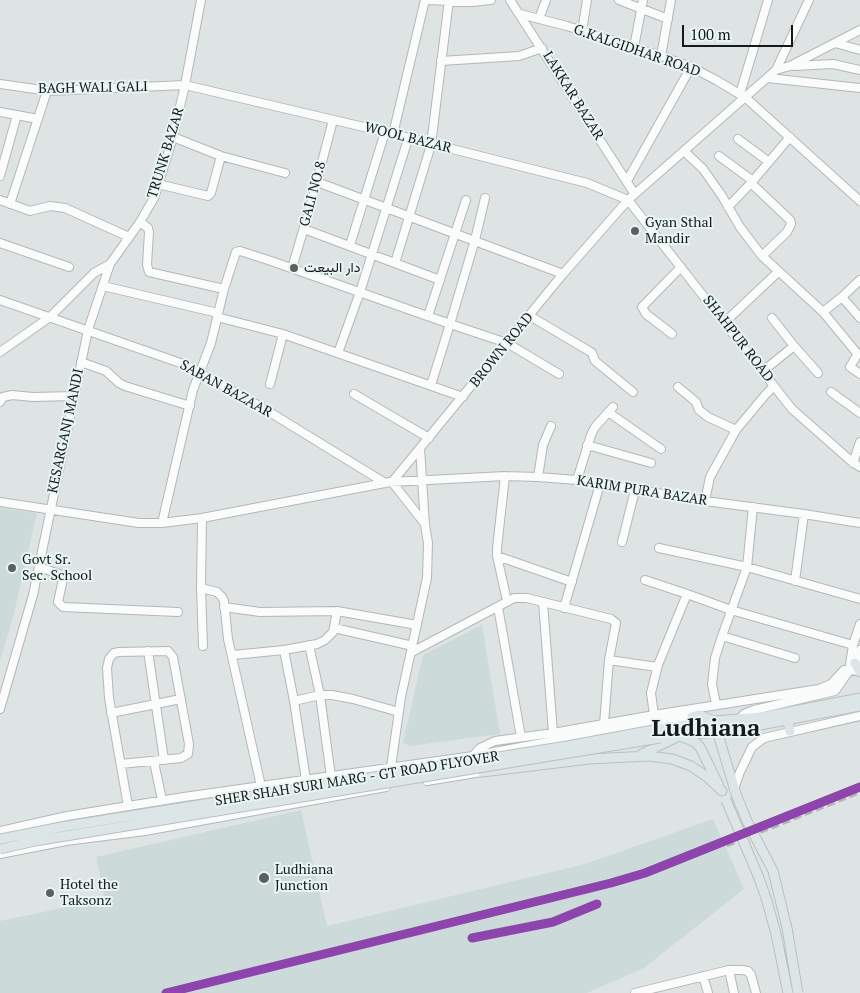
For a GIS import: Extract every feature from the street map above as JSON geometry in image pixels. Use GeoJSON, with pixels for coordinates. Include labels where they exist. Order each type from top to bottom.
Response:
{"type":"FeatureCollection","features":[{"type":"Feature","properties":{"kind":"main road"},"geometry":{"type":"LineString","coordinates":[[692,717],[699,715],[714,721],[739,720],[860,698]]}},
{"type":"Feature","properties":{"kind":"main road"},"geometry":{"type":"LineString","coordinates":[[790,731],[788,721],[860,706]]}},
{"type":"Feature","properties":{"kind":"main road"},"geometry":{"type":"LineString","coordinates":[[714,721],[734,789],[747,821],[773,871],[787,928],[798,993]]}},
{"type":"Feature","properties":{"kind":"main road","name":"SHER SHAH SURI MARG - GT ROAD FLYOVER"},"geometry":{"type":"LineString","coordinates":[[0,839],[80,824],[714,721]]}},
{"type":"Feature","properties":{"kind":"main road","name":"SHER SHAH SURI MARG - GT ROAD FLYOVER"},"geometry":{"type":"LineString","coordinates":[[0,848],[45,839],[679,736],[734,730],[788,721]]}},
{"type":"Feature","properties":{"kind":"main road"},"geometry":{"type":"LineString","coordinates":[[701,733],[722,791],[762,886],[776,934],[788,993]]}},
{"type":"Feature","properties":{"kind":"main road"},"geometry":{"type":"LineString","coordinates":[[640,756],[679,736],[695,742],[722,791]]}},
{"type":"Feature","properties":{"kind":"main road"},"geometry":{"type":"LineString","coordinates":[[482,772],[563,761],[640,756],[672,759],[685,763],[700,771],[722,791]]}},
{"type":"Feature","properties":{"kind":"street","name":"TRUNK BAZAR"},"geometry":{"type":"LineString","coordinates":[[83,351],[110,264],[140,222],[154,198],[173,137],[201,0]]}},
{"type":"Feature","properties":{"kind":"street"},"geometry":{"type":"LineString","coordinates":[[350,245],[364,200],[389,133],[426,0],[484,2],[491,0]]}},
{"type":"Feature","properties":{"kind":"street","name":"LAKKAR BAZAR"},"geometry":{"type":"LineString","coordinates":[[510,0],[634,193]]}},
{"type":"Feature","properties":{"kind":"street"},"geometry":{"type":"LineString","coordinates":[[538,19],[546,0]]}},
{"type":"Feature","properties":{"kind":"street"},"geometry":{"type":"LineString","coordinates":[[582,31],[587,0]]}},
{"type":"Feature","properties":{"kind":"street"},"geometry":{"type":"LineString","coordinates":[[619,0],[642,4],[668,19]]}},
{"type":"Feature","properties":{"kind":"street"},"geometry":{"type":"LineString","coordinates":[[661,56],[671,0]]}},
{"type":"Feature","properties":{"kind":"street"},"geometry":{"type":"LineString","coordinates":[[743,96],[768,0]]}},
{"type":"Feature","properties":{"kind":"street","name":"BROWN ROAD"},"geometry":{"type":"LineString","coordinates":[[388,482],[429,438],[506,342],[634,193],[684,151],[743,96],[776,70],[809,0]]}},
{"type":"Feature","properties":{"kind":"street"},"geometry":{"type":"LineString","coordinates":[[395,263],[411,216],[431,145],[449,1]]}},
{"type":"Feature","properties":{"kind":"street"},"geometry":{"type":"LineString","coordinates":[[634,47],[642,4]]}},
{"type":"Feature","properties":{"kind":"street","name":"G.KALGIDHAR ROAD"},"geometry":{"type":"LineString","coordinates":[[520,14],[634,47],[691,67],[743,96],[860,201]]}},
{"type":"Feature","properties":{"kind":"street"},"geometry":{"type":"LineString","coordinates":[[776,70],[790,66],[860,30]]}},
{"type":"Feature","properties":{"kind":"street"},"geometry":{"type":"LineString","coordinates":[[835,43],[860,50]]}},
{"type":"Feature","properties":{"kind":"street"},"geometry":{"type":"LineString","coordinates":[[441,61],[519,56],[542,48]]}},
{"type":"Feature","properties":{"kind":"street"},"geometry":{"type":"LineString","coordinates":[[790,66],[833,64],[860,70]]}},
{"type":"Feature","properties":{"kind":"street"},"geometry":{"type":"LineString","coordinates":[[627,181],[691,67]]}},
{"type":"Feature","properties":{"kind":"street"},"geometry":{"type":"LineString","coordinates":[[768,78],[860,88]]}},
{"type":"Feature","properties":{"kind":"street","name":"BAGH WALI GALI"},"geometry":{"type":"LineString","coordinates":[[0,84],[47,91],[185,85]]}},
{"type":"Feature","properties":{"kind":"street","name":"WOOL BAZAR"},"geometry":{"type":"LineString","coordinates":[[185,85],[389,133],[586,183],[628,200]]}},
{"type":"Feature","properties":{"kind":"street"},"geometry":{"type":"LineString","coordinates":[[10,204],[47,91]]}},
{"type":"Feature","properties":{"kind":"street"},"geometry":{"type":"LineString","coordinates":[[0,112],[38,119]]}},
{"type":"Feature","properties":{"kind":"street"},"geometry":{"type":"LineString","coordinates":[[0,176],[17,115]]}},
{"type":"Feature","properties":{"kind":"street","name":"GALI NO.8"},"geometry":{"type":"LineString","coordinates":[[292,268],[318,182],[333,120]]}},
{"type":"Feature","properties":{"kind":"street"},"geometry":{"type":"LineString","coordinates":[[173,137],[221,156],[285,173]]}},
{"type":"Feature","properties":{"kind":"street"},"geometry":{"type":"LineString","coordinates":[[728,206],[752,182],[790,137]]}},
{"type":"Feature","properties":{"kind":"street"},"geometry":{"type":"LineString","coordinates":[[338,353],[360,292],[408,139]]}},
{"type":"Feature","properties":{"kind":"street"},"geometry":{"type":"LineString","coordinates":[[738,139],[769,162]]}},
{"type":"Feature","properties":{"kind":"street"},"geometry":{"type":"LineString","coordinates":[[684,151],[703,169],[740,227],[762,256],[823,312],[856,352],[857,356],[850,366],[860,374]]}},
{"type":"Feature","properties":{"kind":"street"},"geometry":{"type":"LineString","coordinates":[[158,184],[208,196],[211,193],[221,156]]}},
{"type":"Feature","properties":{"kind":"street"},"geometry":{"type":"LineString","coordinates":[[719,156],[752,182],[790,220],[791,224],[787,232],[762,256]]}},
{"type":"Feature","properties":{"kind":"street"},"geometry":{"type":"LineString","coordinates":[[318,182],[564,274]]}},
{"type":"Feature","properties":{"kind":"street"},"geometry":{"type":"LineString","coordinates":[[431,385],[475,240],[485,198]]}},
{"type":"Feature","properties":{"kind":"street"},"geometry":{"type":"LineString","coordinates":[[0,200],[30,211],[50,206],[66,208],[129,237]]}},
{"type":"Feature","properties":{"kind":"street"},"geometry":{"type":"LineString","coordinates":[[428,316],[466,200]]}},
{"type":"Feature","properties":{"kind":"street","name":"SHAHPUR ROAD"},"geometry":{"type":"LineString","coordinates":[[628,200],[792,409],[856,465]]}},
{"type":"Feature","properties":{"kind":"street"},"geometry":{"type":"LineString","coordinates":[[140,222],[148,228],[149,232],[147,265],[149,272],[224,289]]}},
{"type":"Feature","properties":{"kind":"street"},"geometry":{"type":"LineString","coordinates":[[304,229],[440,280]]}},
{"type":"Feature","properties":{"kind":"street"},"geometry":{"type":"LineString","coordinates":[[0,243],[69,267]]}},
{"type":"Feature","properties":{"kind":"street"},"geometry":{"type":"LineString","coordinates":[[162,523],[199,372],[209,349],[234,254],[238,251],[506,342],[559,374]]}},
{"type":"Feature","properties":{"kind":"street"},"geometry":{"type":"LineString","coordinates":[[0,352],[50,317],[94,272],[110,264]]}},
{"type":"Feature","properties":{"kind":"street"},"geometry":{"type":"LineString","coordinates":[[672,334],[646,314],[642,307],[681,267]]}},
{"type":"Feature","properties":{"kind":"street"},"geometry":{"type":"LineString","coordinates":[[725,322],[778,272]]}},
{"type":"Feature","properties":{"kind":"street"},"geometry":{"type":"LineString","coordinates":[[823,312],[860,280]]}},
{"type":"Feature","properties":{"kind":"street"},"geometry":{"type":"LineString","coordinates":[[103,286],[218,315],[283,334],[431,385],[463,398]]}},
{"type":"Feature","properties":{"kind":"street"},"geometry":{"type":"LineString","coordinates":[[842,297],[860,318]]}},
{"type":"Feature","properties":{"kind":"street","name":"SABAN BAZAAR"},"geometry":{"type":"LineString","coordinates":[[0,300],[180,362],[263,408],[388,482]]}},
{"type":"Feature","properties":{"kind":"street"},"geometry":{"type":"LineString","coordinates":[[530,316],[592,353],[595,361],[633,392]]}},
{"type":"Feature","properties":{"kind":"street"},"geometry":{"type":"LineString","coordinates":[[772,318],[818,373]]}},
{"type":"Feature","properties":{"kind":"street"},"geometry":{"type":"LineString","coordinates":[[270,384],[283,334]]}},
{"type":"Feature","properties":{"kind":"street"},"geometry":{"type":"LineString","coordinates":[[763,371],[794,346]]}},
{"type":"Feature","properties":{"kind":"street","name":"KESARGANJ MANDI"},"geometry":{"type":"LineString","coordinates":[[0,709],[33,595],[83,351]]}},
{"type":"Feature","properties":{"kind":"street"},"geometry":{"type":"LineString","coordinates":[[81,362],[106,371],[124,386],[190,406]]}},
{"type":"Feature","properties":{"kind":"street"},"geometry":{"type":"LineString","coordinates":[[705,501],[710,477],[736,430],[774,386]]}},
{"type":"Feature","properties":{"kind":"street"},"geometry":{"type":"LineString","coordinates":[[678,388],[696,402],[698,409],[708,417],[736,430]]}},
{"type":"Feature","properties":{"kind":"street"},"geometry":{"type":"LineString","coordinates":[[831,392],[860,413]]}},
{"type":"Feature","properties":{"kind":"street"},"geometry":{"type":"LineString","coordinates":[[354,394],[429,438]]}},
{"type":"Feature","properties":{"kind":"street"},"geometry":{"type":"LineString","coordinates":[[0,402],[3,397],[12,395],[33,397],[74,396]]}},
{"type":"Feature","properties":{"kind":"street"},"geometry":{"type":"LineString","coordinates":[[577,480],[587,445],[595,427],[610,410],[661,448]]}},
{"type":"Feature","properties":{"kind":"street"},"geometry":{"type":"LineString","coordinates":[[538,476],[543,445],[551,426]]}},
{"type":"Feature","properties":{"kind":"street"},"geometry":{"type":"LineString","coordinates":[[856,465],[860,442]]}},
{"type":"Feature","properties":{"kind":"street"},"geometry":{"type":"LineString","coordinates":[[587,445],[652,464]]}},
{"type":"Feature","properties":{"kind":"street"},"geometry":{"type":"LineString","coordinates":[[392,786],[392,767],[399,712],[427,578],[428,543],[420,448]]}},
{"type":"Feature","properties":{"kind":"street"},"geometry":{"type":"LineString","coordinates":[[505,476],[497,556],[507,601]]}},
{"type":"Feature","properties":{"kind":"street","name":"KARIM PURA BAZAR"},"geometry":{"type":"LineString","coordinates":[[0,502],[139,523],[162,523],[202,518],[388,482],[538,476],[577,480],[705,501],[860,523]]}},
{"type":"Feature","properties":{"kind":"street"},"geometry":{"type":"LineString","coordinates":[[388,482],[425,525]]}},
{"type":"Feature","properties":{"kind":"street"},"geometry":{"type":"LineString","coordinates":[[564,608],[600,484]]}},
{"type":"Feature","properties":{"kind":"street"},"geometry":{"type":"LineString","coordinates":[[622,542],[635,490]]}},
{"type":"Feature","properties":{"kind":"street"},"geometry":{"type":"LineString","coordinates":[[716,704],[712,684],[713,673],[722,636],[747,567],[754,507]]}},
{"type":"Feature","properties":{"kind":"street"},"geometry":{"type":"LineString","coordinates":[[795,580],[804,514]]}},
{"type":"Feature","properties":{"kind":"street"},"geometry":{"type":"LineString","coordinates":[[202,518],[201,588],[203,646]]}},
{"type":"Feature","properties":{"kind":"street"},"geometry":{"type":"LineString","coordinates":[[659,548],[747,567],[860,599]]}},
{"type":"Feature","properties":{"kind":"street"},"geometry":{"type":"LineString","coordinates":[[497,556],[572,582]]}},
{"type":"Feature","properties":{"kind":"street"},"geometry":{"type":"LineString","coordinates":[[39,567],[62,575],[63,579],[58,602],[63,607],[178,612]]}},
{"type":"Feature","properties":{"kind":"street"},"geometry":{"type":"LineString","coordinates":[[645,580],[731,610],[857,647]]}},
{"type":"Feature","properties":{"kind":"street"},"geometry":{"type":"LineString","coordinates":[[201,588],[220,594],[222,597],[228,639],[261,786]]}},
{"type":"Feature","properties":{"kind":"street"},"geometry":{"type":"LineString","coordinates":[[654,714],[651,693],[657,667],[687,594]]}},
{"type":"Feature","properties":{"kind":"street"},"geometry":{"type":"LineString","coordinates":[[334,628],[412,649],[507,601],[519,598],[604,616],[615,621],[616,628],[609,660],[604,724]]}},
{"type":"Feature","properties":{"kind":"street"},"geometry":{"type":"LineString","coordinates":[[543,602],[553,733]]}},
{"type":"Feature","properties":{"kind":"street"},"geometry":{"type":"LineString","coordinates":[[224,607],[260,612],[337,611],[417,625]]}},
{"type":"Feature","properties":{"kind":"street"},"geometry":{"type":"LineString","coordinates":[[498,607],[521,737]]}},
{"type":"Feature","properties":{"kind":"street"},"geometry":{"type":"LineString","coordinates":[[233,656],[318,644],[330,636],[334,628],[337,611]]}},
{"type":"Feature","properties":{"kind":"street"},"geometry":{"type":"LineString","coordinates":[[739,720],[744,714],[754,710],[835,691],[849,671],[857,647],[860,624]]}},
{"type":"Feature","properties":{"kind":"street"},"geometry":{"type":"LineString","coordinates":[[722,636],[795,658]]}},
{"type":"Feature","properties":{"kind":"street"},"geometry":{"type":"LineString","coordinates":[[309,645],[320,695],[331,776]]}},
{"type":"Feature","properties":{"kind":"street"},"geometry":{"type":"LineString","coordinates":[[482,772],[473,763],[473,756],[477,750],[487,744],[654,714],[819,689],[832,684],[844,670],[849,671],[859,668],[857,647]]}},
{"type":"Feature","properties":{"kind":"street"},"geometry":{"type":"LineString","coordinates":[[121,764],[181,758],[188,754],[189,750],[172,654],[165,650],[114,653],[109,659],[107,668],[111,713],[128,806]]}},
{"type":"Feature","properties":{"kind":"street"},"geometry":{"type":"LineString","coordinates":[[284,650],[306,780]]}},
{"type":"Feature","properties":{"kind":"street"},"geometry":{"type":"LineString","coordinates":[[148,651],[164,760]]}},
{"type":"Feature","properties":{"kind":"street"},"geometry":{"type":"LineString","coordinates":[[609,660],[657,667]]}},
{"type":"Feature","properties":{"kind":"street"},"geometry":{"type":"LineString","coordinates":[[294,701],[320,695],[332,695],[353,698],[399,712]]}},
{"type":"Feature","properties":{"kind":"street"},"geometry":{"type":"LineString","coordinates":[[111,713],[181,700]]}},
{"type":"Feature","properties":{"kind":"street"},"geometry":{"type":"LineString","coordinates":[[734,789],[752,747],[764,738],[860,716]]}},
{"type":"Feature","properties":{"kind":"street"},"geometry":{"type":"LineString","coordinates":[[0,831],[67,816],[162,800],[473,756],[655,722],[692,717]]}},
{"type":"Feature","properties":{"kind":"street"},"geometry":{"type":"LineString","coordinates":[[154,762],[162,800]]}},
{"type":"Feature","properties":{"kind":"street"},"geometry":{"type":"LineString","coordinates":[[0,854],[66,842],[145,831],[242,812],[482,772]]}},
{"type":"Feature","properties":{"kind":"street"},"geometry":{"type":"LineString","coordinates":[[729,970],[734,993]]}},
{"type":"Feature","properties":{"kind":"street"},"geometry":{"type":"LineString","coordinates":[[635,993],[658,990],[729,970],[748,971],[756,993]]}},
{"type":"Feature","properties":{"kind":"street"},"geometry":{"type":"LineString","coordinates":[[703,976],[708,993]]}},
{"type":"Feature","properties":{"kind":"shaded area","name":"Govt Sr. Sec. School"},"geometry":{"type":"Polygon","coordinates":[[[0,508],[37,513],[14,613],[0,661],[0,508]]]}},
{"type":"Feature","properties":{"kind":"shaded area"},"geometry":{"type":"Polygon","coordinates":[[[482,625],[500,734],[410,746],[403,743],[423,655],[482,625]]]}},
{"type":"Feature","properties":{"kind":"shaded area"},"geometry":{"type":"Polygon","coordinates":[[[301,810],[327,926],[585,864],[713,819],[744,889],[644,968],[587,993],[0,993],[0,921],[105,899],[96,857],[301,810]]]}},
{"type":"Feature","properties":{"kind":"railway"},"geometry":{"type":"LineString","coordinates":[[727,846],[860,793]]}},
{"type":"Feature","properties":{"kind":"railway"},"geometry":{"type":"LineString","coordinates":[[166,993],[611,883],[645,873],[733,838]]}},
{"type":"Feature","properties":{"kind":"transit line"},"geometry":{"type":"LineString","coordinates":[[166,993],[645,873],[860,787]]}},
{"type":"Feature","properties":{"kind":"transit line"},"geometry":{"type":"LineString","coordinates":[[472,938],[553,922],[597,904]]}},
{"type":"Feature","properties":{"kind":"place","name":"Gyan Sthal Mandir"},"geometry":{"type":"Point","coordinates":[635,231]}},
{"type":"Feature","properties":{"kind":"place","name":"دار البیعت"},"geometry":{"type":"Point","coordinates":[294,268]}},
{"type":"Feature","properties":{"kind":"place","name":"Govt Sr. Sec. School"},"geometry":{"type":"Point","coordinates":[12,568]}},
{"type":"Feature","properties":{"kind":"place","name":"Ludhiana Junction"},"geometry":{"type":"Point","coordinates":[264,878]}},
{"type":"Feature","properties":{"kind":"place","name":"Hotel the Taksonz"},"geometry":{"type":"Point","coordinates":[50,893]}},
{"type":"Feature","properties":{"kind":"district","name":"Ludhiana"},"geometry":{"type":"Point","coordinates":[706,729]}}]}
